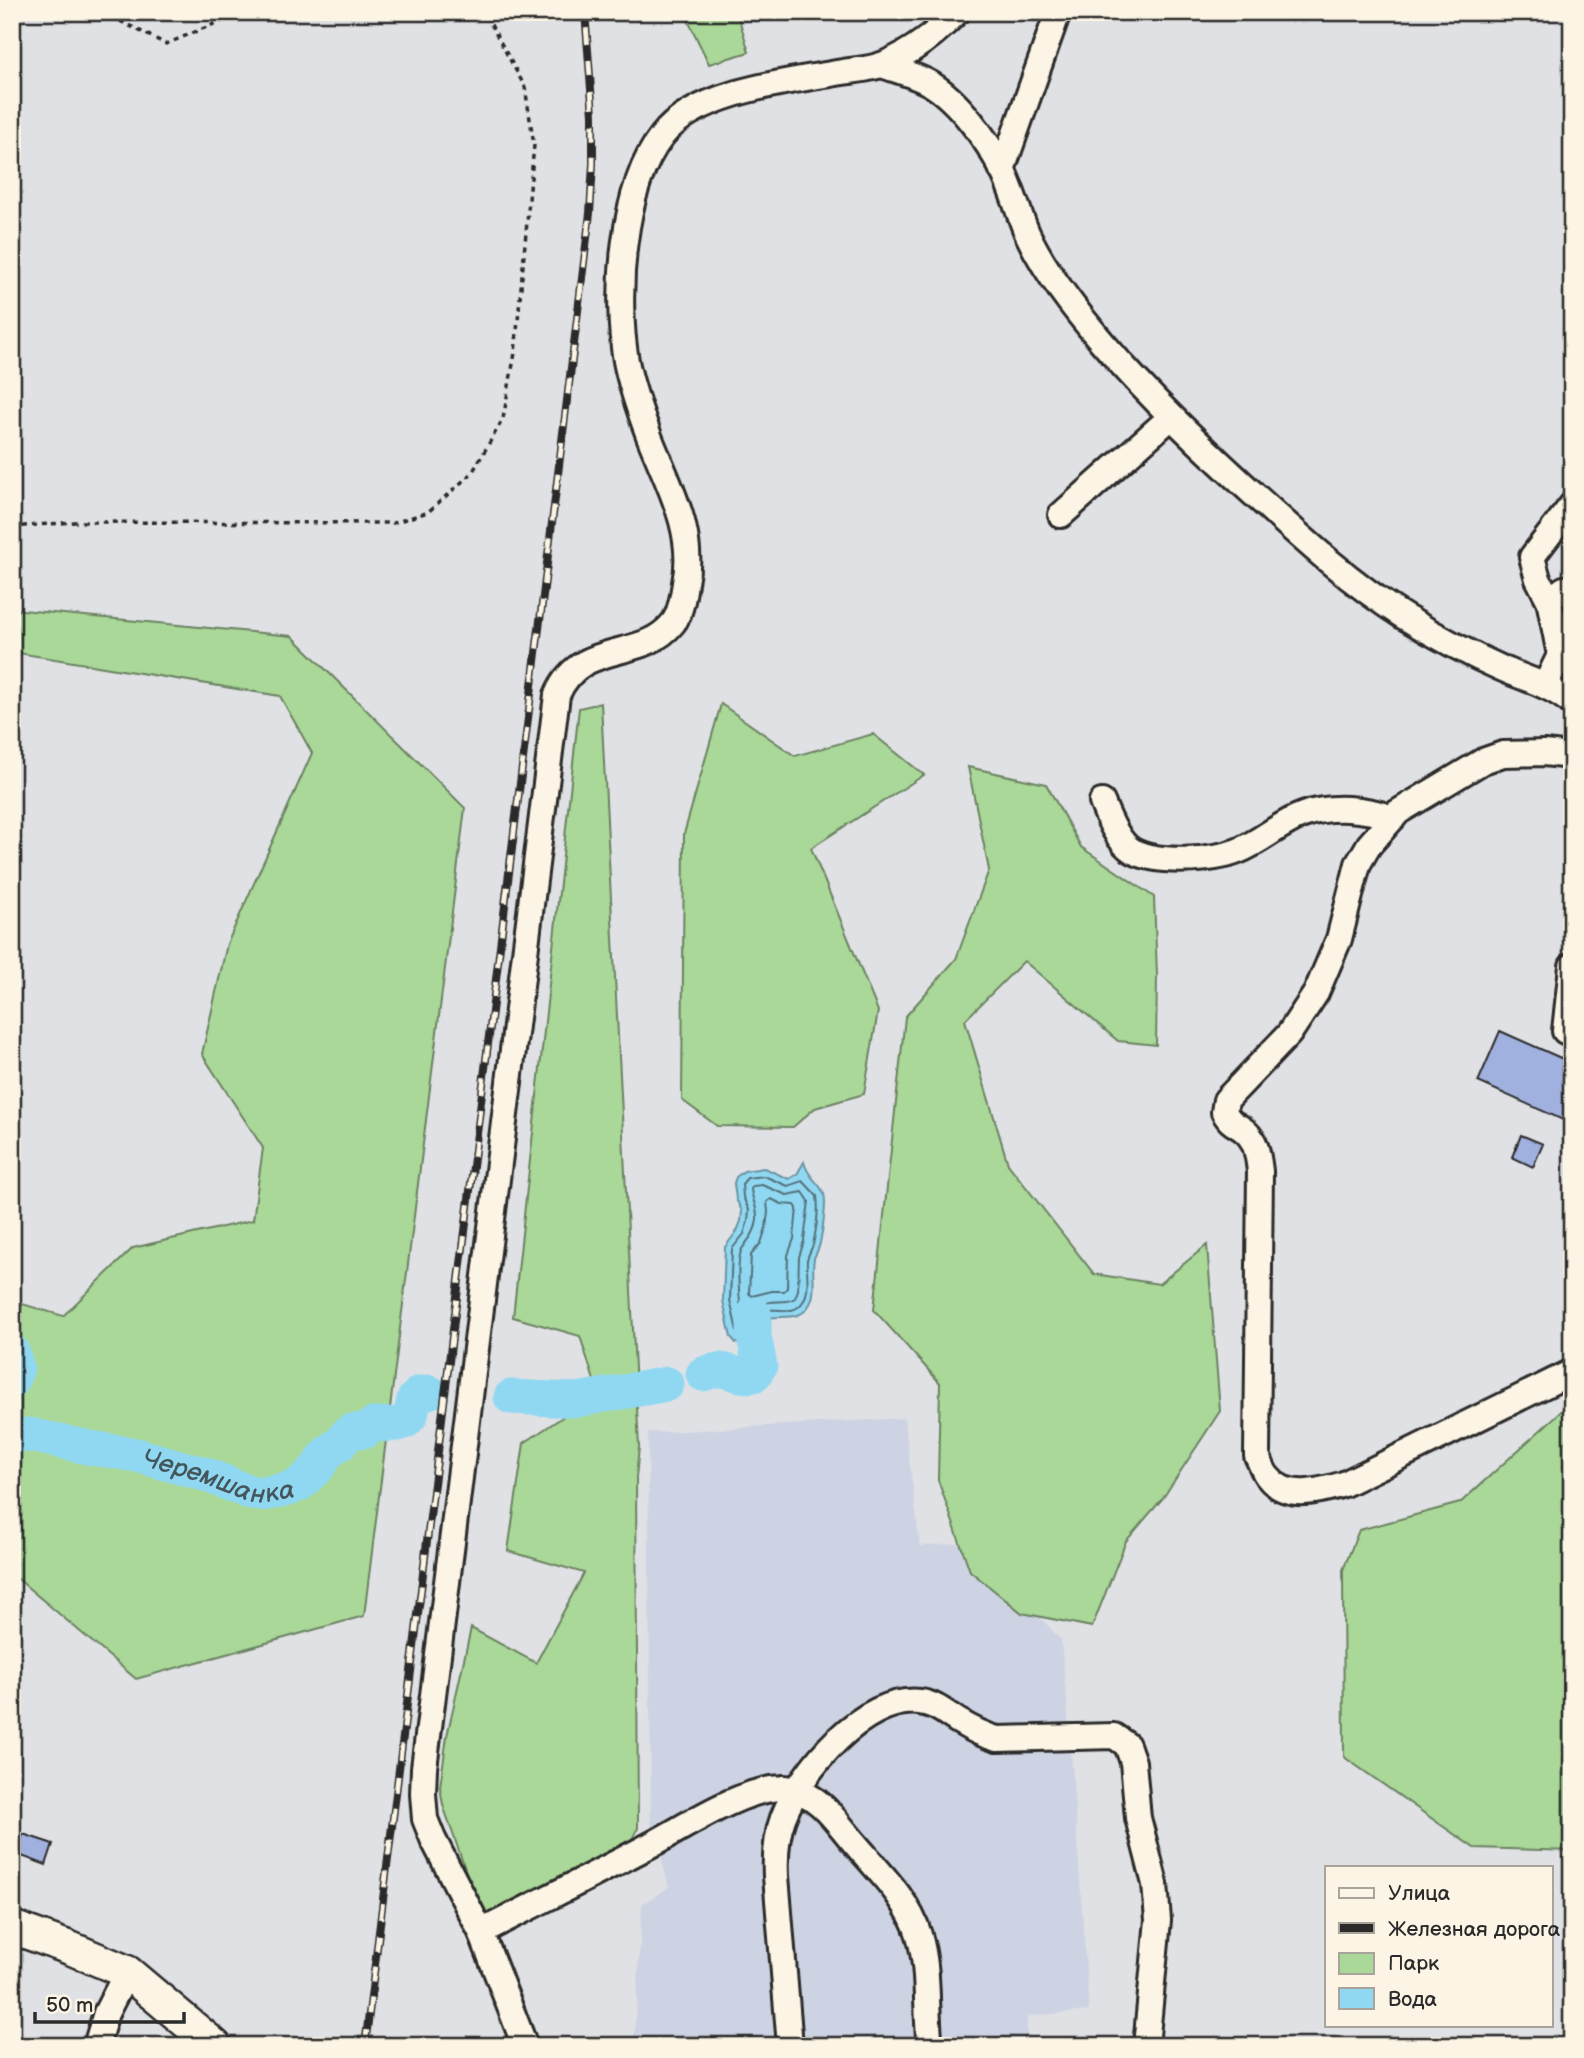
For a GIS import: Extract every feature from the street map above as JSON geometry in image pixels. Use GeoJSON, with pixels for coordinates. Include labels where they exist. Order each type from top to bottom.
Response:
{"type":"FeatureCollection","features":[{"type":"Feature","properties":{"kind":"main road"},"geometry":{"type":"LineString","coordinates":[[12,1927],[127,1972],[215,2046]]}},
{"type":"Feature","properties":{"kind":"street"},"geometry":{"type":"LineString","coordinates":[[525,2046],[481,1932],[425,1819],[424,1768],[557,695],[562,682],[572,670],[591,659],[645,643],[661,635],[675,621],[686,579],[686,547],[682,521],[650,438],[626,362],[621,322],[621,289],[628,222],[646,163],[662,135],[680,120],[704,106],[758,87],[882,65],[907,53],[935,34],[957,12]]}},
{"type":"Feature","properties":{"kind":"street"},"geometry":{"type":"LineString","coordinates":[[1002,170],[1058,12]]}},
{"type":"Feature","properties":{"kind":"street"},"geometry":{"type":"LineString","coordinates":[[882,65],[914,75],[933,85],[955,104],[984,140],[1002,170],[1028,234],[1044,264],[1110,352],[1171,417],[1298,535],[1372,595],[1412,621],[1503,670],[1564,696],[1560,655],[1549,600],[1538,579],[1532,557],[1572,505]]}},
{"type":"Feature","properties":{"kind":"street"},"geometry":{"type":"LineString","coordinates":[[1061,515],[1171,417]]}},
{"type":"Feature","properties":{"kind":"street"},"geometry":{"type":"LineString","coordinates":[[1549,600],[1564,589],[1572,588]]}},
{"type":"Feature","properties":{"kind":"street"},"geometry":{"type":"LineString","coordinates":[[1572,756],[1533,753],[1493,757],[1398,812],[1369,845],[1359,864],[1339,939],[1316,993],[1289,1034],[1226,1100],[1224,1112],[1230,1122],[1249,1134],[1257,1149],[1260,1171],[1257,1456],[1268,1479],[1283,1488],[1303,1493],[1344,1484],[1572,1372]]}},
{"type":"Feature","properties":{"kind":"street"},"geometry":{"type":"LineString","coordinates":[[1102,802],[1115,831],[1131,850],[1157,859],[1212,858],[1239,851],[1304,815],[1342,809],[1373,811],[1393,818]]}},
{"type":"Feature","properties":{"kind":"street"},"geometry":{"type":"LineString","coordinates":[[1565,1031],[1572,966]]}},
{"type":"Feature","properties":{"kind":"street"},"geometry":{"type":"LineString","coordinates":[[790,2046],[775,1854],[784,1816],[797,1790],[817,1761],[844,1733],[858,1722],[888,1707],[917,1702],[938,1707],[982,1735],[997,1739],[1107,1736],[1127,1745],[1133,1762],[1138,1818],[1155,1884],[1158,1920],[1146,2046]]}},
{"type":"Feature","properties":{"kind":"street"},"geometry":{"type":"LineString","coordinates":[[481,1932],[705,1815],[745,1797],[786,1787],[814,1799],[830,1814],[900,1897],[914,1921],[926,1965],[930,2046]]}},
{"type":"Feature","properties":{"kind":"street"},"geometry":{"type":"LineString","coordinates":[[96,2046],[106,2013],[127,1972]]}},
{"type":"Feature","properties":{"kind":"path"},"geometry":{"type":"LineString","coordinates":[[102,12],[166,44],[243,12]]}},
{"type":"Feature","properties":{"kind":"path"},"geometry":{"type":"LineString","coordinates":[[12,527],[74,522],[393,523],[428,512],[472,473],[503,419],[515,354],[534,145],[525,87],[485,14],[446,12]]}},
{"type":"Feature","properties":{"kind":"shaded area"},"geometry":{"type":"Polygon","coordinates":[[[904,1418],[920,1546],[973,1543],[1061,1640],[1089,2011],[1027,2016],[1027,2046],[634,2046],[642,1904],[669,1887],[651,1827],[648,1433],[904,1418]]]}},
{"type":"Feature","properties":{"kind":"green space"},"geometry":{"type":"Polygon","coordinates":[[[684,12],[737,12],[749,52],[709,64],[684,12]]]}},
{"type":"Feature","properties":{"kind":"green space"},"geometry":{"type":"Polygon","coordinates":[[[12,609],[292,636],[465,808],[364,1616],[136,1679],[12,1574],[12,1301],[63,1316],[133,1248],[253,1220],[263,1148],[202,1054],[227,944],[312,753],[280,696],[12,652],[12,609]]]}},
{"type":"Feature","properties":{"kind":"green space"},"geometry":{"type":"Polygon","coordinates":[[[601,703],[639,1447],[636,1478],[638,1828],[631,1841],[619,1852],[489,1914],[481,1909],[470,1883],[443,1805],[440,1787],[447,1736],[471,1628],[536,1663],[584,1573],[508,1551],[524,1443],[598,1393],[580,1336],[513,1317],[579,708],[601,703]]]}},
{"type":"Feature","properties":{"kind":"green space"},"geometry":{"type":"Polygon","coordinates":[[[721,704],[795,756],[873,734],[924,775],[811,848],[878,1011],[864,1094],[815,1108],[793,1127],[717,1126],[682,1100],[684,834],[721,704]]]}},
{"type":"Feature","properties":{"kind":"green space"},"geometry":{"type":"Polygon","coordinates":[[[968,767],[1046,784],[1081,847],[1154,897],[1156,1045],[1118,1041],[1024,961],[965,1020],[1008,1164],[1094,1274],[1159,1284],[1207,1245],[1220,1411],[1163,1498],[1126,1541],[1092,1627],[1022,1613],[970,1571],[938,1480],[940,1383],[874,1310],[905,1017],[956,959],[989,870],[968,767]]]}},
{"type":"Feature","properties":{"kind":"green space"},"geometry":{"type":"Polygon","coordinates":[[[1572,1394],[1572,1851],[1474,1848],[1344,1757],[1343,1570],[1359,1530],[1460,1503],[1567,1406],[1572,1394]]]}},
{"type":"Feature","properties":{"kind":"water"},"geometry":{"type":"Polygon","coordinates":[[[804,1162],[825,1198],[821,1238],[813,1264],[814,1290],[811,1302],[800,1314],[768,1318],[759,1336],[736,1343],[731,1337],[723,1301],[725,1247],[741,1221],[742,1211],[736,1199],[734,1183],[736,1177],[744,1171],[764,1168],[789,1179],[797,1174],[804,1162]]]}},
{"type":"Feature","properties":{"kind":"building"},"geometry":{"type":"Polygon","coordinates":[[[1500,1031],[1572,1063],[1572,1124],[1478,1082],[1500,1031]]]}},
{"type":"Feature","properties":{"kind":"building"},"geometry":{"type":"Polygon","coordinates":[[[1521,1135],[1543,1144],[1533,1167],[1512,1157],[1521,1135]]]}},
{"type":"Feature","properties":{"kind":"building"},"geometry":{"type":"Polygon","coordinates":[[[23,1834],[53,1844],[46,1865],[16,1854],[23,1834]]]}},
{"type":"Feature","properties":{"kind":"waterway","name":"Черемшанка"},"geometry":{"type":"LineString","coordinates":[[703,1374],[720,1370],[745,1376],[754,1375],[760,1366],[754,1336],[754,1314]]}},
{"type":"Feature","properties":{"kind":"waterway","name":"Черемшанка"},"geometry":{"type":"LineString","coordinates":[[12,1351],[17,1368],[12,1381]]}},
{"type":"Feature","properties":{"kind":"waterway","name":"Черемшанка"},"geometry":{"type":"LineString","coordinates":[[511,1397],[577,1400],[667,1384]]}},
{"type":"Feature","properties":{"kind":"waterway","name":"Черемшанка"},"geometry":{"type":"LineString","coordinates":[[12,1436],[30,1435],[137,1455],[262,1494],[289,1489],[301,1483],[351,1431],[365,1431],[372,1425],[406,1421],[411,1415],[414,1399],[420,1393],[429,1392]]}},
{"type":"Feature","properties":{"kind":"railway"},"geometry":{"type":"LineString","coordinates":[[365,2046],[590,213],[593,115],[585,12]]}}]}
